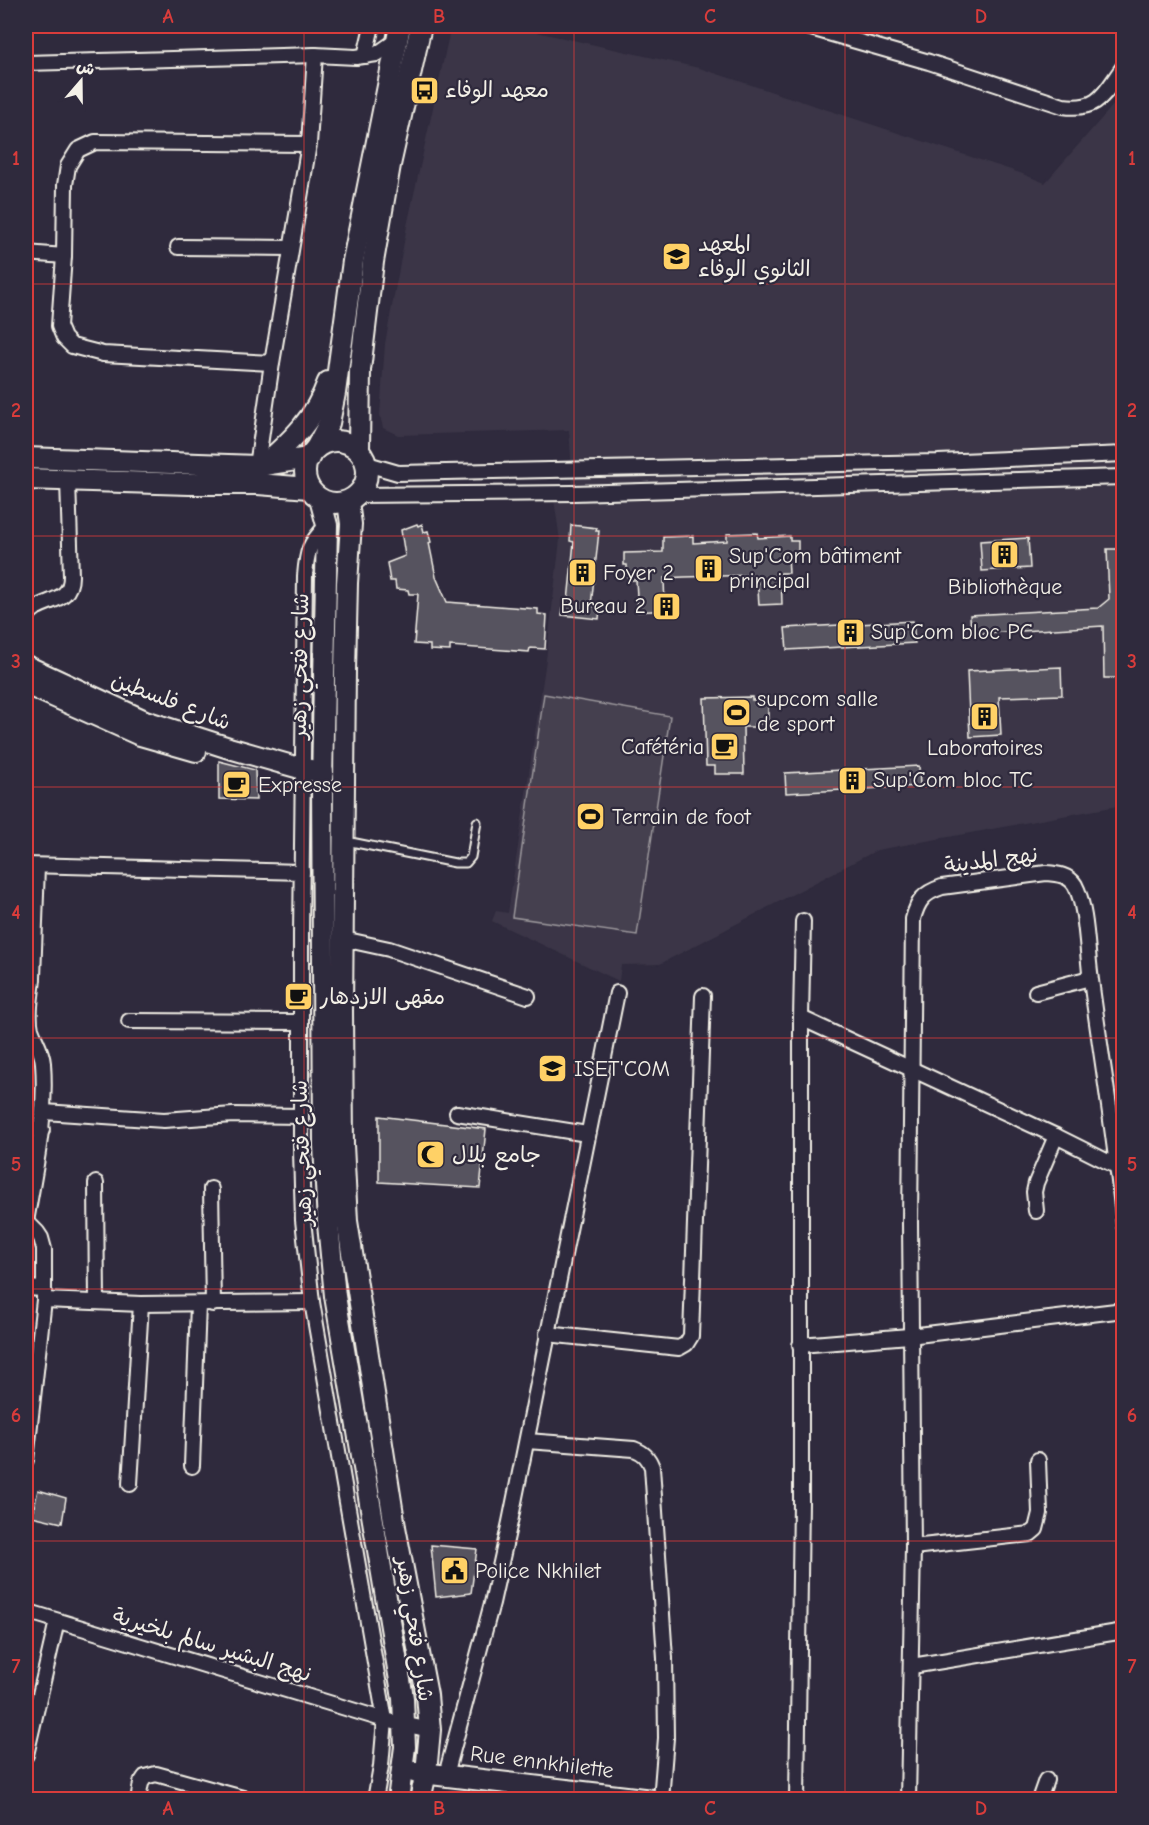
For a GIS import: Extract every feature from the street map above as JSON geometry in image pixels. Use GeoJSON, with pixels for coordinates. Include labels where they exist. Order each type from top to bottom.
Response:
{"type":"FeatureCollection","features":[{"type":"Feature","properties":{"kind":"street"},"geometry":{"type":"LineString","coordinates":[[365,56],[372,26]]}},
{"type":"Feature","properties":{"kind":"street"},"geometry":{"type":"LineString","coordinates":[[353,498],[365,486],[368,475],[363,457],[360,370],[373,262],[390,165],[421,26]]}},
{"type":"Feature","properties":{"kind":"street"},"geometry":{"type":"LineString","coordinates":[[804,26],[929,62],[1063,106],[1078,108],[1099,99],[1124,66]]}},
{"type":"Feature","properties":{"kind":"street"},"geometry":{"type":"LineString","coordinates":[[26,63],[315,55],[365,56],[377,54],[399,33]]}},
{"type":"Feature","properties":{"kind":"street"},"geometry":{"type":"LineString","coordinates":[[315,494],[305,478],[305,468],[329,423],[353,261],[399,33]]}},
{"type":"Feature","properties":{"kind":"street"},"geometry":{"type":"LineString","coordinates":[[259,472],[272,363],[309,144],[315,55]]}},
{"type":"Feature","properties":{"kind":"street"},"geometry":{"type":"LineString","coordinates":[[272,363],[103,354],[72,346],[64,338],[59,326],[64,256],[65,185],[68,166],[78,150],[96,142],[309,144]]}},
{"type":"Feature","properties":{"kind":"street"},"geometry":{"type":"LineString","coordinates":[[178,247],[291,248]]}},
{"type":"Feature","properties":{"kind":"street"},"geometry":{"type":"LineString","coordinates":[[26,254],[64,256]]}},
{"type":"Feature","properties":{"kind":"street"},"geometry":{"type":"LineString","coordinates":[[259,472],[302,428],[322,400],[340,348]]}},
{"type":"Feature","properties":{"kind":"street"},"geometry":{"type":"LineString","coordinates":[[26,479],[68,480],[259,472],[312,453],[324,443],[333,441],[351,444],[363,457],[398,473],[938,462],[1124,454]]}},
{"type":"Feature","properties":{"kind":"street"},"geometry":{"type":"LineString","coordinates":[[26,458],[259,472],[315,494],[329,503],[353,498],[1124,477]]}},
{"type":"Feature","properties":{"kind":"street"},"geometry":{"type":"LineString","coordinates":[[26,618],[35,607],[63,596],[70,586],[68,480]]}},
{"type":"Feature","properties":{"kind":"street","name":"شارع فتحي زهير"},"geometry":{"type":"LineString","coordinates":[[315,494],[327,525],[313,777],[328,1224],[334,1296],[403,1698],[405,1725],[403,1770],[398,1800]]}},
{"type":"Feature","properties":{"kind":"street","name":"شارع فتحي زهير"},"geometry":{"type":"LineString","coordinates":[[353,498],[345,637],[343,1145],[347,1221],[393,1515],[427,1695],[430,1730],[426,1773],[420,1800]]}},
{"type":"Feature","properties":{"kind":"street","name":"شارع فلسطين"},"geometry":{"type":"LineString","coordinates":[[26,666],[145,721],[313,777]]}},
{"type":"Feature","properties":{"kind":"street","name":"شارع فلسطين"},"geometry":{"type":"LineString","coordinates":[[26,684],[140,735],[283,777],[313,777]]}},
{"type":"Feature","properties":{"kind":"street"},"geometry":{"type":"LineString","coordinates":[[313,777],[302,872],[303,1220],[312,1302],[385,1720],[375,1800]]}},
{"type":"Feature","properties":{"kind":"street"},"geometry":{"type":"LineString","coordinates":[[26,1460],[29,1404],[44,1295],[44,1250],[41,1238],[26,1223],[44,1112],[43,1060],[31,1028],[30,1018],[31,865],[302,872]]}},
{"type":"Feature","properties":{"kind":"street","name":"نهج المدينة"},"geometry":{"type":"LineString","coordinates":[[911,1070],[916,905],[929,892],[942,886],[1046,873],[1068,878],[1074,885],[1080,903],[1121,1169],[1124,1226]]}},
{"type":"Feature","properties":{"kind":"street"},"geometry":{"type":"LineString","coordinates":[[797,1800],[801,1502],[803,921]]}},
{"type":"Feature","properties":{"kind":"street"},"geometry":{"type":"LineString","coordinates":[[343,939],[388,949],[528,996]]}},
{"type":"Feature","properties":{"kind":"street"},"geometry":{"type":"LineString","coordinates":[[1036,992],[1090,978]]}},
{"type":"Feature","properties":{"kind":"street"},"geometry":{"type":"LineString","coordinates":[[446,1775],[492,1603],[527,1441],[616,993]]}},
{"type":"Feature","properties":{"kind":"street"},"geometry":{"type":"LineString","coordinates":[[547,1334],[679,1348],[686,1344],[691,1336],[703,996]]}},
{"type":"Feature","properties":{"kind":"street"},"geometry":{"type":"LineString","coordinates":[[801,1018],[1056,1136],[1121,1169]]}},
{"type":"Feature","properties":{"kind":"street"},"geometry":{"type":"LineString","coordinates":[[129,1021],[301,1022]]}},
{"type":"Feature","properties":{"kind":"street"},"geometry":{"type":"LineString","coordinates":[[908,1800],[913,1547],[909,1336],[911,1070]]}},
{"type":"Feature","properties":{"kind":"street"},"geometry":{"type":"LineString","coordinates":[[44,1112],[164,1119],[233,1115],[301,1116]]}},
{"type":"Feature","properties":{"kind":"street"},"geometry":{"type":"LineString","coordinates":[[457,1113],[587,1134]]}},
{"type":"Feature","properties":{"kind":"street"},"geometry":{"type":"LineString","coordinates":[[26,1127],[42,1130]]}},
{"type":"Feature","properties":{"kind":"street"},"geometry":{"type":"LineString","coordinates":[[1036,1211],[1034,1192],[1036,1183],[1056,1136]]}},
{"type":"Feature","properties":{"kind":"street"},"geometry":{"type":"LineString","coordinates":[[96,1183],[97,1302]]}},
{"type":"Feature","properties":{"kind":"street"},"geometry":{"type":"LineString","coordinates":[[192,1466],[206,1304],[211,1189]]}},
{"type":"Feature","properties":{"kind":"street"},"geometry":{"type":"LineString","coordinates":[[26,1288],[44,1295],[97,1302],[206,1304],[312,1302]]}},
{"type":"Feature","properties":{"kind":"street"},"geometry":{"type":"LineString","coordinates":[[130,1484],[141,1304]]}},
{"type":"Feature","properties":{"kind":"street"},"geometry":{"type":"LineString","coordinates":[[800,1345],[909,1336],[1124,1310]]}},
{"type":"Feature","properties":{"kind":"street"},"geometry":{"type":"LineString","coordinates":[[527,1441],[633,1449],[649,1458],[652,1467],[665,1658],[666,1738],[661,1800]]}},
{"type":"Feature","properties":{"kind":"street"},"geometry":{"type":"LineString","coordinates":[[913,1547],[1030,1534],[1036,1529],[1040,1513],[1038,1460]]}},
{"type":"Feature","properties":{"kind":"street","name":"نهج البشير سالم بلخيرية"},"geometry":{"type":"LineString","coordinates":[[26,1611],[385,1720],[430,1730]]}},
{"type":"Feature","properties":{"kind":"street"},"geometry":{"type":"LineString","coordinates":[[26,1755],[57,1621]]}},
{"type":"Feature","properties":{"kind":"street"},"geometry":{"type":"LineString","coordinates":[[912,1666],[1124,1631]]}},
{"type":"Feature","properties":{"kind":"street"},"geometry":{"type":"LineString","coordinates":[[381,1766],[403,1770]]}},
{"type":"Feature","properties":{"kind":"street","name":"Rue ennkhilette"},"geometry":{"type":"LineString","coordinates":[[403,1770],[652,1800]]}},
{"type":"Feature","properties":{"kind":"street"},"geometry":{"type":"LineString","coordinates":[[138,1800],[141,1783],[145,1777],[156,1774],[250,1800]]}},
{"type":"Feature","properties":{"kind":"street"},"geometry":{"type":"LineString","coordinates":[[1039,1800],[1046,1780]]}},
{"type":"Feature","properties":{"kind":"lane"},"geometry":{"type":"LineString","coordinates":[[795,465],[795,487]]}},
{"type":"Feature","properties":{"kind":"lane"},"geometry":{"type":"LineString","coordinates":[[343,840],[455,863],[466,863],[471,857],[477,822]]}},
{"type":"Feature","properties":{"kind":"shaded area"},"geometry":{"type":"Polygon","coordinates":[[[451,26],[509,26],[699,68],[1045,183],[1123,94],[1123,805],[877,850],[660,964],[621,965],[619,981],[492,921],[496,911],[508,913],[546,660],[560,540],[554,499],[573,493],[572,470],[569,430],[398,435],[383,428],[380,415],[385,344],[407,226],[451,26]]]}},
{"type":"Feature","properties":{"kind":"shaded area","name":"Terrain de foot"},"geometry":{"type":"Polygon","coordinates":[[[544,694],[670,716],[637,935],[512,917],[544,694]]]}},
{"type":"Feature","properties":{"kind":"building"},"geometry":{"type":"Polygon","coordinates":[[[417,524],[418,526],[422,524],[424,532],[428,531],[436,577],[447,602],[538,609],[538,614],[547,615],[545,649],[530,648],[529,652],[450,646],[450,651],[430,650],[430,645],[414,644],[418,594],[409,594],[408,590],[396,589],[395,581],[390,581],[387,563],[405,556],[401,530],[417,524]]]}},
{"type":"Feature","properties":{"kind":"building","name":"Foyer 2"},"geometry":{"type":"Polygon","coordinates":[[[571,525],[597,528],[596,531],[599,531],[591,606],[600,607],[599,619],[562,615],[564,601],[568,601],[574,542],[570,541],[571,525]]]}},
{"type":"Feature","properties":{"kind":"building","name":"Sup'Com bâtiment principal"},"geometry":{"type":"Polygon","coordinates":[[[757,533],[758,538],[790,536],[790,541],[798,541],[798,555],[788,555],[789,573],[781,573],[782,604],[759,605],[757,575],[664,578],[665,610],[638,612],[636,580],[628,580],[624,553],[663,552],[663,537],[693,536],[693,543],[727,541],[727,534],[757,533]]]}},
{"type":"Feature","properties":{"kind":"building","name":"Bibliothèque"},"geometry":{"type":"Polygon","coordinates":[[[1028,538],[1030,568],[982,571],[980,541],[1028,538]]]}},
{"type":"Feature","properties":{"kind":"building"},"geometry":{"type":"Polygon","coordinates":[[[1107,549],[1124,549],[1124,678],[1104,678],[1103,626],[971,634],[970,615],[1098,608],[1109,599],[1107,549]]]}},
{"type":"Feature","properties":{"kind":"building","name":"Sup'Com bloc PC"},"geometry":{"type":"Polygon","coordinates":[[[913,621],[915,643],[787,650],[785,628],[913,621]]]}},
{"type":"Feature","properties":{"kind":"building","name":"Laboratoires"},"geometry":{"type":"Polygon","coordinates":[[[1061,667],[1062,695],[999,697],[1001,735],[970,737],[967,671],[1061,667]]]}},
{"type":"Feature","properties":{"kind":"building"},"geometry":{"type":"Polygon","coordinates":[[[752,697],[752,700],[768,700],[768,723],[743,727],[744,774],[715,774],[715,766],[706,766],[704,698],[752,697]]]}},
{"type":"Feature","properties":{"kind":"building","name":"Expresse"},"geometry":{"type":"Polygon","coordinates":[[[219,761],[255,770],[256,800],[219,799],[219,761]]]}},
{"type":"Feature","properties":{"kind":"building","name":"Sup'Com bloc TC"},"geometry":{"type":"Polygon","coordinates":[[[919,766],[920,786],[786,793],[785,773],[919,766]]]}},
{"type":"Feature","properties":{"kind":"building","name":"جامع بلال"},"geometry":{"type":"Polygon","coordinates":[[[379,1116],[486,1129],[480,1188],[379,1182],[379,1116]]]}},
{"type":"Feature","properties":{"kind":"building"},"geometry":{"type":"Polygon","coordinates":[[[38,1490],[66,1498],[62,1523],[32,1516],[38,1490]]]}},
{"type":"Feature","properties":{"kind":"building","name":"Police Nkhilet"},"geometry":{"type":"Polygon","coordinates":[[[431,1545],[477,1549],[471,1593],[436,1597],[431,1545]]]}},
{"type":"Feature","properties":{"kind":"place","name":"معهد الوفاء"},"geometry":{"type":"Point","coordinates":[424,90]}},
{"type":"Feature","properties":{"kind":"place","name":"المعهد الثانوي الوفاء"},"geometry":{"type":"Point","coordinates":[677,257]}},
{"type":"Feature","properties":{"kind":"place","name":"Bibliothèque"},"geometry":{"type":"Point","coordinates":[1005,555]}},
{"type":"Feature","properties":{"kind":"place","name":"Sup'Com bâtiment principal"},"geometry":{"type":"Point","coordinates":[708,569]}},
{"type":"Feature","properties":{"kind":"place","name":"Foyer 2"},"geometry":{"type":"Point","coordinates":[582,573]}},
{"type":"Feature","properties":{"kind":"place","name":"Bureau 2"},"geometry":{"type":"Point","coordinates":[667,606]}},
{"type":"Feature","properties":{"kind":"place","name":"Sup'Com bloc PC"},"geometry":{"type":"Point","coordinates":[850,632]}},
{"type":"Feature","properties":{"kind":"place","name":"supcom salle de sport"},"geometry":{"type":"Point","coordinates":[736,712]}},
{"type":"Feature","properties":{"kind":"place","name":"Laboratoires"},"geometry":{"type":"Point","coordinates":[985,716]}},
{"type":"Feature","properties":{"kind":"place","name":"Cafétéria"},"geometry":{"type":"Point","coordinates":[725,747]}},
{"type":"Feature","properties":{"kind":"place","name":"Sup'Com bloc TC"},"geometry":{"type":"Point","coordinates":[852,780]}},
{"type":"Feature","properties":{"kind":"place","name":"Expresse"},"geometry":{"type":"Point","coordinates":[237,785]}},
{"type":"Feature","properties":{"kind":"place","name":"Terrain de foot"},"geometry":{"type":"Point","coordinates":[591,817]}},
{"type":"Feature","properties":{"kind":"place","name":"مقهى الازدهار"},"geometry":{"type":"Point","coordinates":[299,997]}},
{"type":"Feature","properties":{"kind":"place","name":"ISET'COM"},"geometry":{"type":"Point","coordinates":[553,1069]}},
{"type":"Feature","properties":{"kind":"place","name":"جامع بلال"},"geometry":{"type":"Point","coordinates":[431,1155]}},
{"type":"Feature","properties":{"kind":"place","name":"Police Nkhilet"},"geometry":{"type":"Point","coordinates":[454,1571]}}]}
